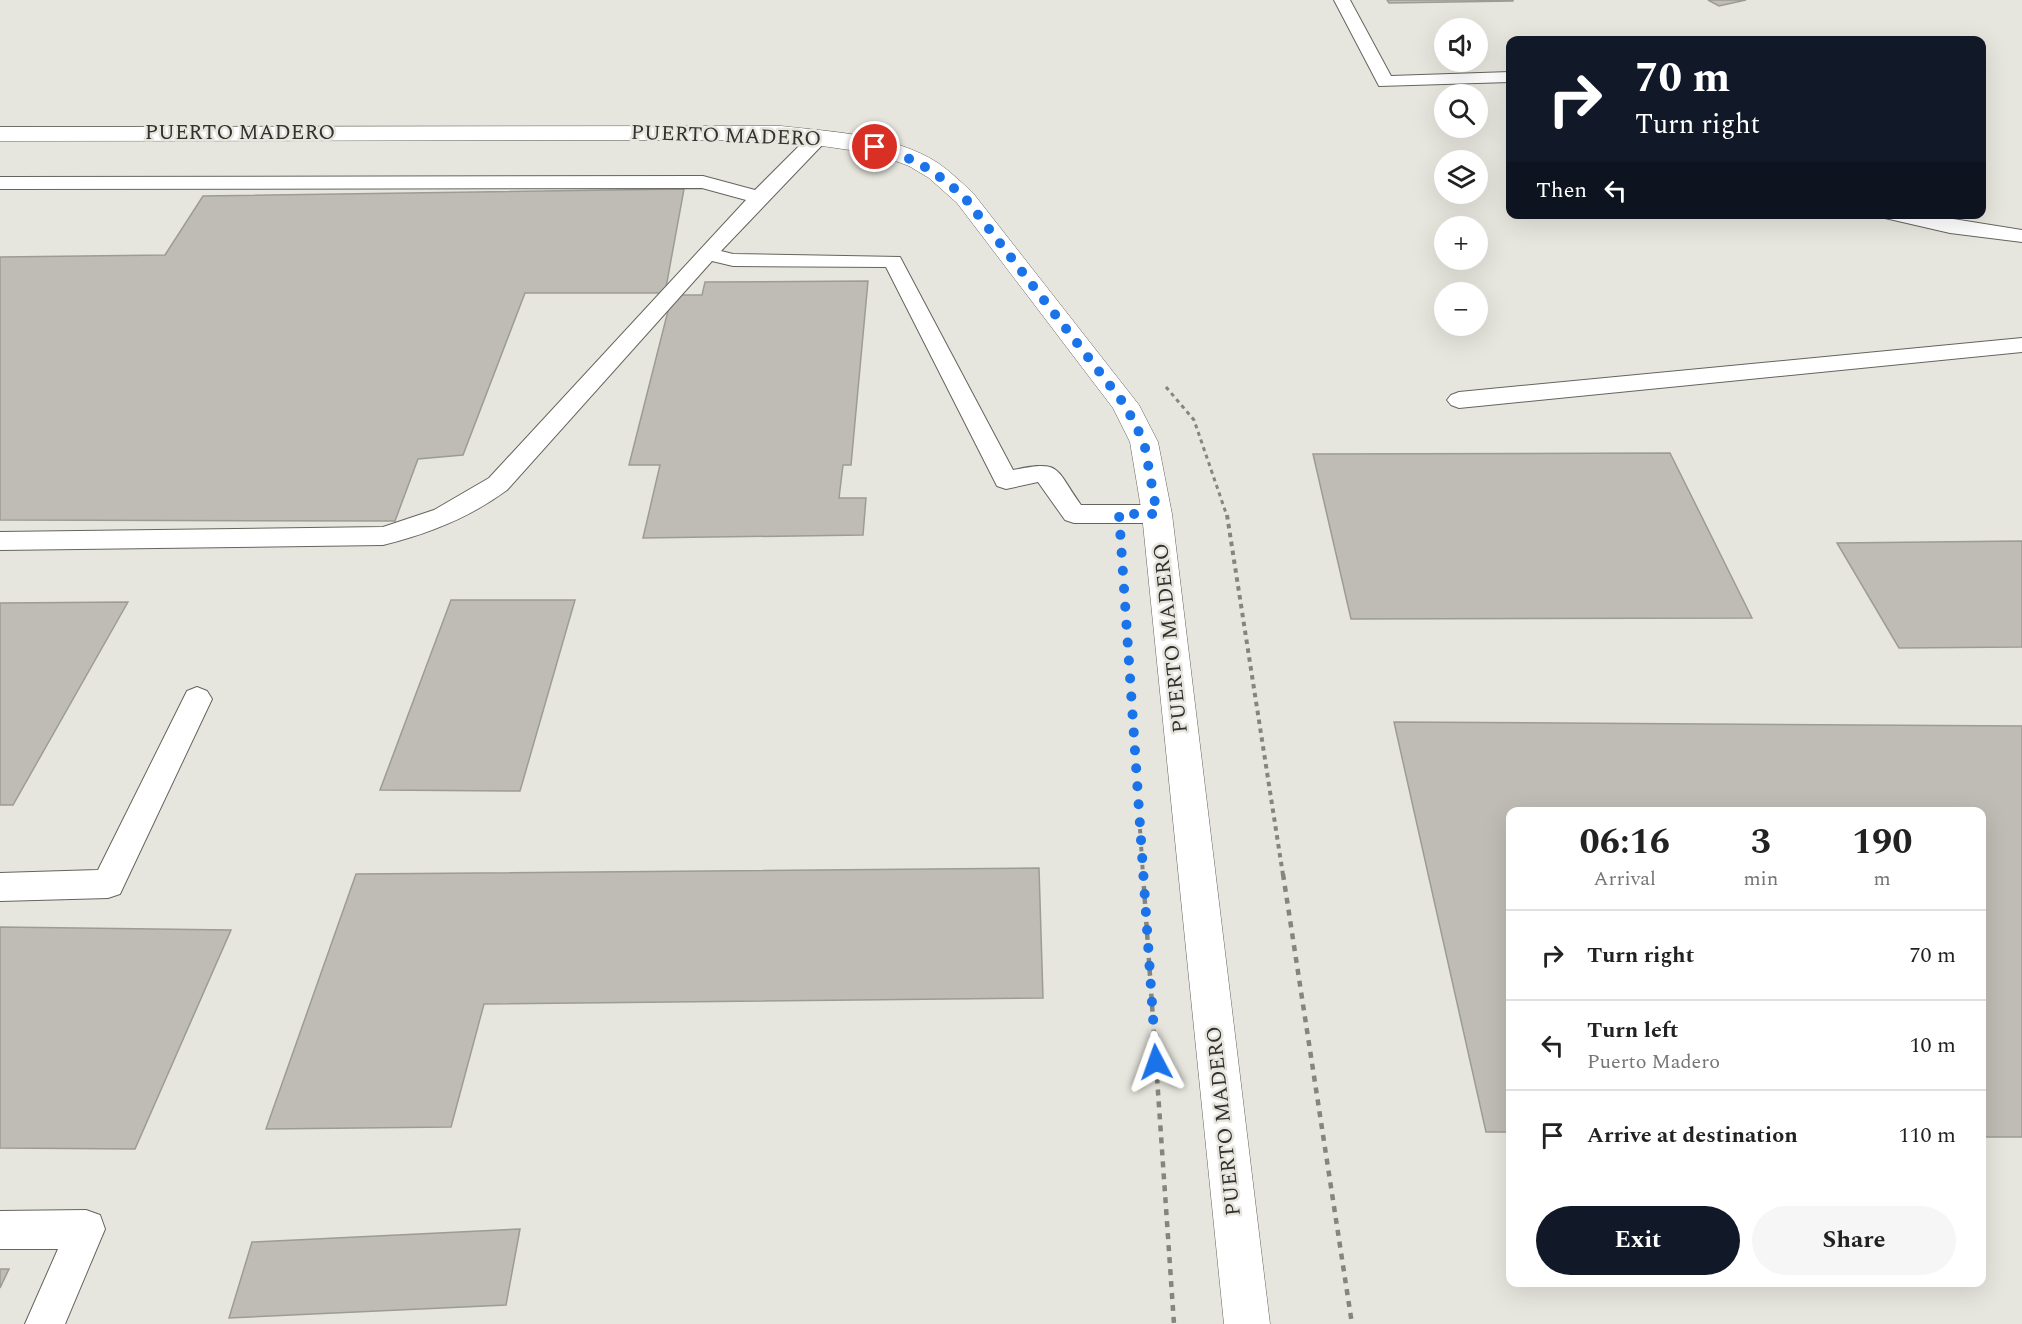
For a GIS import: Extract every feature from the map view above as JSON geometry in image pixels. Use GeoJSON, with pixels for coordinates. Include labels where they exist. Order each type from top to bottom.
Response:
{"type":"FeatureCollection","features":[{"type":"Feature","properties":{"kind":"street","name":"PUERTO MADERO"},"geometry":{"type":"LineString","coordinates":[[0,134],[752,132],[819,137],[891,151],[919,161],[941,176],[965,198],[1125,405],[1144,442],[1157,514],[1247,1324]]}},
{"type":"Feature","properties":{"kind":"lane"},"geometry":{"type":"LineString","coordinates":[[1342,0],[1385,82],[1506,77]]}},
{"type":"Feature","properties":{"kind":"lane"},"geometry":{"type":"LineString","coordinates":[[0,541],[383,536],[416,529],[447,517],[474,502],[498,484],[759,197],[819,137]]}},
{"type":"Feature","properties":{"kind":"lane"},"geometry":{"type":"LineString","coordinates":[[0,183],[703,182],[759,197]]}},
{"type":"Feature","properties":{"kind":"lane"},"geometry":{"type":"LineString","coordinates":[[1916,219],[2022,236]]}},
{"type":"Feature","properties":{"kind":"lane"},"geometry":{"type":"LineString","coordinates":[[707,254],[733,260],[893,261],[1006,480],[1044,472],[1074,514],[1157,514]]}},
{"type":"Feature","properties":{"kind":"lane"},"geometry":{"type":"LineString","coordinates":[[1460,400],[2022,345]]}},
{"type":"Feature","properties":{"kind":"lane"},"geometry":{"type":"LineString","coordinates":[[0,887],[108,884],[197,699]]}},
{"type":"Feature","properties":{"kind":"lane"},"geometry":{"type":"LineString","coordinates":[[0,1230],[86,1229],[45,1324]]}},
{"type":"Feature","properties":{"kind":"path"},"geometry":{"type":"LineString","coordinates":[[1164,384],[1194,420],[1229,521],[1352,1324]]}},
{"type":"Feature","properties":{"kind":"path"},"geometry":{"type":"LineString","coordinates":[[1140,824],[1174,1324]]}},
{"type":"Feature","properties":{"kind":"building"},"geometry":{"type":"Polygon","coordinates":[[[1387,0],[1513,0],[1513,1],[1389,3],[1387,0]]]}},
{"type":"Feature","properties":{"kind":"building"},"geometry":{"type":"Polygon","coordinates":[[[1708,0],[1746,0],[1719,6],[1708,0]]]}},
{"type":"Feature","properties":{"kind":"building"},"geometry":{"type":"Polygon","coordinates":[[[684,189],[665,293],[525,293],[463,455],[418,459],[395,521],[0,520],[0,257],[165,255],[203,196],[684,189]]]}},
{"type":"Feature","properties":{"kind":"building"},"geometry":{"type":"Polygon","coordinates":[[[868,281],[851,465],[843,465],[839,498],[866,498],[863,535],[643,538],[660,465],[629,465],[672,295],[702,295],[705,282],[868,281]]]}},
{"type":"Feature","properties":{"kind":"building"},"geometry":{"type":"Polygon","coordinates":[[[1670,453],[1752,618],[1351,619],[1313,454],[1670,453]]]}},
{"type":"Feature","properties":{"kind":"building"},"geometry":{"type":"Polygon","coordinates":[[[2022,541],[2022,647],[1899,648],[1837,543],[2022,541]]]}},
{"type":"Feature","properties":{"kind":"building"},"geometry":{"type":"Polygon","coordinates":[[[451,600],[575,600],[520,791],[380,790],[451,600]]]}},
{"type":"Feature","properties":{"kind":"building"},"geometry":{"type":"Polygon","coordinates":[[[128,602],[13,805],[0,805],[0,603],[128,602]]]}},
{"type":"Feature","properties":{"kind":"building"},"geometry":{"type":"Polygon","coordinates":[[[1394,722],[2022,726],[2022,1137],[1986,1137],[1986,807],[1506,807],[1506,1132],[1486,1132],[1394,722]]]}},
{"type":"Feature","properties":{"kind":"building"},"geometry":{"type":"Polygon","coordinates":[[[1039,868],[1043,998],[484,1004],[451,1127],[266,1129],[356,874],[1039,868]]]}},
{"type":"Feature","properties":{"kind":"building"},"geometry":{"type":"Polygon","coordinates":[[[0,927],[231,930],[135,1149],[0,1148],[0,927]]]}},
{"type":"Feature","properties":{"kind":"building"},"geometry":{"type":"Polygon","coordinates":[[[520,1229],[506,1305],[229,1318],[252,1242],[520,1229]]]}},
{"type":"Feature","properties":{"kind":"building"},"geometry":{"type":"Polygon","coordinates":[[[0,1269],[9,1269],[0,1288],[0,1269]]]}},
{"type":"Feature","properties":{"kind":"route"},"geometry":{"type":"LineString","coordinates":[[875,147],[919,161],[941,176],[965,198],[1125,405],[1144,442],[1153,481],[1157,514],[1119,514],[1156,1062]]}}]}
